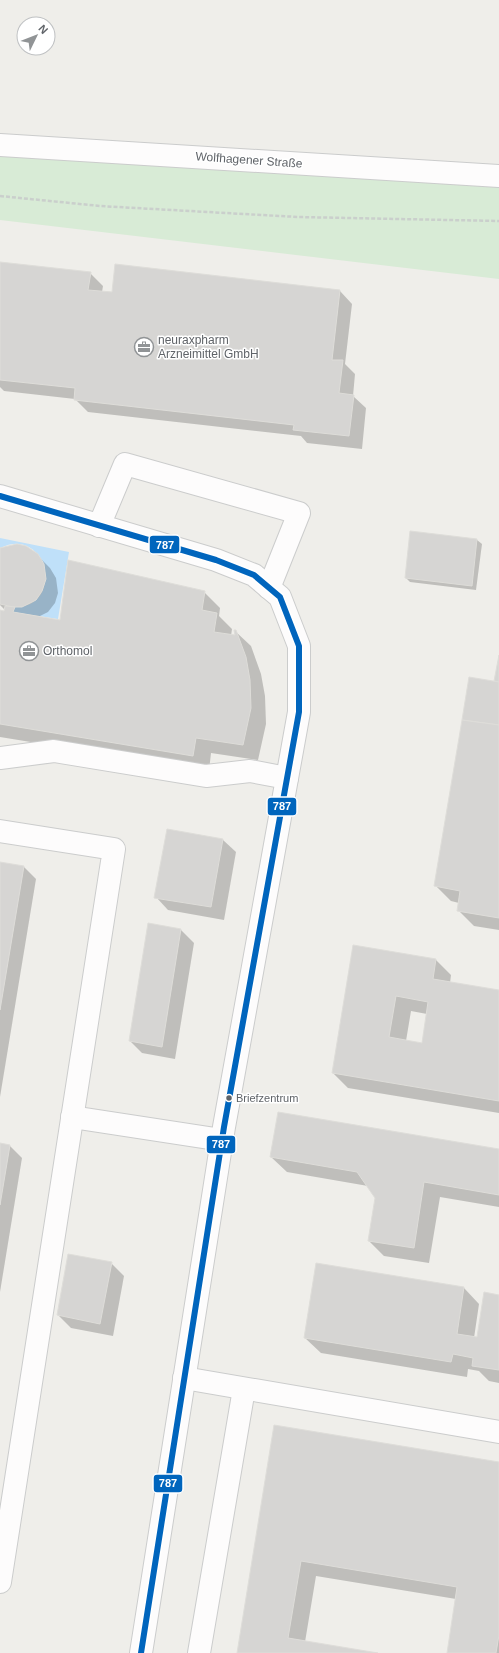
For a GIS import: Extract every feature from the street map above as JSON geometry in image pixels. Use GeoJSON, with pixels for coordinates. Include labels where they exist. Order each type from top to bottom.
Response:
{"type":"FeatureCollection","features":[{"type":"Feature","properties":{"kind":"street","name":"Wolfhagener Straße"},"geometry":{"type":"LineString","coordinates":[[0,145],[499,176]]}},
{"type":"Feature","properties":{"kind":"street"},"geometry":{"type":"LineString","coordinates":[[100,526],[125,464],[299,513],[269,588]]}},
{"type":"Feature","properties":{"kind":"street"},"geometry":{"type":"LineString","coordinates":[[0,496],[216,560],[254,575],[280,597],[299,646],[299,712],[222,1140],[141,1653]]}},
{"type":"Feature","properties":{"kind":"street"},"geometry":{"type":"LineString","coordinates":[[0,758],[54,751],[206,776],[250,772],[287,778]]}},
{"type":"Feature","properties":{"kind":"street"},"geometry":{"type":"LineString","coordinates":[[0,831],[114,849],[0,1582]]}},
{"type":"Feature","properties":{"kind":"street"},"geometry":{"type":"LineString","coordinates":[[72,1117],[222,1140]]}},
{"type":"Feature","properties":{"kind":"street"},"geometry":{"type":"LineString","coordinates":[[184,1378],[499,1432]]}},
{"type":"Feature","properties":{"kind":"street"},"geometry":{"type":"LineString","coordinates":[[199,1653],[244,1389]]}},
{"type":"Feature","properties":{"kind":"path"},"geometry":{"type":"LineString","coordinates":[[0,196],[100,206],[298,216],[499,221]]}},
{"type":"Feature","properties":{"kind":"green space"},"geometry":{"type":"Polygon","coordinates":[[[0,155],[499,185],[499,279],[0,220],[0,155]]]}},
{"type":"Feature","properties":{"kind":"water"},"geometry":{"type":"Polygon","coordinates":[[[0,538],[69,552],[58,619],[13,612],[15,607],[31,603],[41,594],[45,582],[44,568],[39,556],[29,547],[16,544],[0,548],[0,538]]]}},
{"type":"Feature","properties":{"kind":"building"},"geometry":{"type":"Polygon","coordinates":[[[0,262],[91,272],[88,290],[112,292],[115,264],[340,290],[332,360],[343,360],[339,393],[354,395],[349,436],[293,430],[294,425],[74,400],[75,388],[0,380],[0,262]]]}},
{"type":"Feature","properties":{"kind":"building"},"geometry":{"type":"Polygon","coordinates":[[[410,531],[477,539],[472,586],[405,578],[410,531]]]}},
{"type":"Feature","properties":{"kind":"building"},"geometry":{"type":"Polygon","coordinates":[[[17,544],[26,546],[38,554],[44,564],[46,579],[42,591],[36,600],[22,607],[13,607],[0,604],[0,548],[17,544]]]}},
{"type":"Feature","properties":{"kind":"building"},"geometry":{"type":"Polygon","coordinates":[[[68,560],[205,591],[202,610],[217,613],[214,632],[235,635],[234,630],[236,630],[246,657],[250,680],[251,708],[243,745],[196,738],[193,756],[0,724],[0,610],[4,611],[5,606],[15,607],[13,612],[60,620],[68,560]]]}},
{"type":"Feature","properties":{"kind":"building"},"geometry":{"type":"Polygon","coordinates":[[[499,655],[499,682],[494,681],[499,655]]]}},
{"type":"Feature","properties":{"kind":"building"},"geometry":{"type":"Polygon","coordinates":[[[469,677],[499,682],[499,725],[462,720],[469,677]]]}},
{"type":"Feature","properties":{"kind":"building"},"geometry":{"type":"Polygon","coordinates":[[[462,720],[499,725],[499,918],[457,911],[460,891],[434,886],[462,720]]]}},
{"type":"Feature","properties":{"kind":"building"},"geometry":{"type":"Polygon","coordinates":[[[167,829],[223,839],[211,907],[154,898],[167,829]]]}},
{"type":"Feature","properties":{"kind":"building"},"geometry":{"type":"Polygon","coordinates":[[[0,862],[24,866],[0,1010],[0,862]]]}},
{"type":"Feature","properties":{"kind":"building"},"geometry":{"type":"Polygon","coordinates":[[[148,923],[181,929],[162,1047],[129,1041],[148,923]]]}},
{"type":"Feature","properties":{"kind":"building"},"geometry":{"type":"Polygon","coordinates":[[[353,945],[436,959],[433,979],[499,990],[499,1101],[332,1073],[353,945]],[[396,996],[389,1037],[422,1043],[428,1002],[396,996]]]}},
{"type":"Feature","properties":{"kind":"building"},"geometry":{"type":"Polygon","coordinates":[[[278,1112],[499,1149],[499,1195],[424,1182],[414,1248],[368,1241],[375,1198],[357,1172],[270,1157],[278,1112]]]}},
{"type":"Feature","properties":{"kind":"building"},"geometry":{"type":"Polygon","coordinates":[[[0,1143],[10,1145],[0,1205],[0,1143]]]}},
{"type":"Feature","properties":{"kind":"building"},"geometry":{"type":"Polygon","coordinates":[[[68,1254],[112,1262],[100,1324],[57,1315],[68,1254]]]}},
{"type":"Feature","properties":{"kind":"building"},"geometry":{"type":"Polygon","coordinates":[[[316,1263],[464,1287],[457,1334],[477,1337],[484,1292],[499,1295],[499,1370],[472,1366],[473,1358],[453,1354],[451,1362],[304,1338],[316,1263]]]}},
{"type":"Feature","properties":{"kind":"building"},"geometry":{"type":"Polygon","coordinates":[[[274,1425],[499,1462],[499,1635],[496,1653],[447,1653],[457,1587],[301,1561],[288,1638],[378,1653],[237,1653],[274,1425]]]}},
{"type":"Feature","properties":{"kind":"transit line","name":"787"},"geometry":{"type":"LineString","coordinates":[[0,496],[216,560],[254,575],[280,597],[299,646],[299,712],[224,1127],[141,1653]]}},
{"type":"Feature","properties":{"kind":"place","name":"neuraxpharm Arzneimittel GmbH"},"geometry":{"type":"Point","coordinates":[144,347]}},
{"type":"Feature","properties":{"kind":"place","name":"Orthomol"},"geometry":{"type":"Point","coordinates":[29,651]}},
{"type":"Feature","properties":{"kind":"place","name":"Briefzentrum"},"geometry":{"type":"Point","coordinates":[229,1098]}}]}
